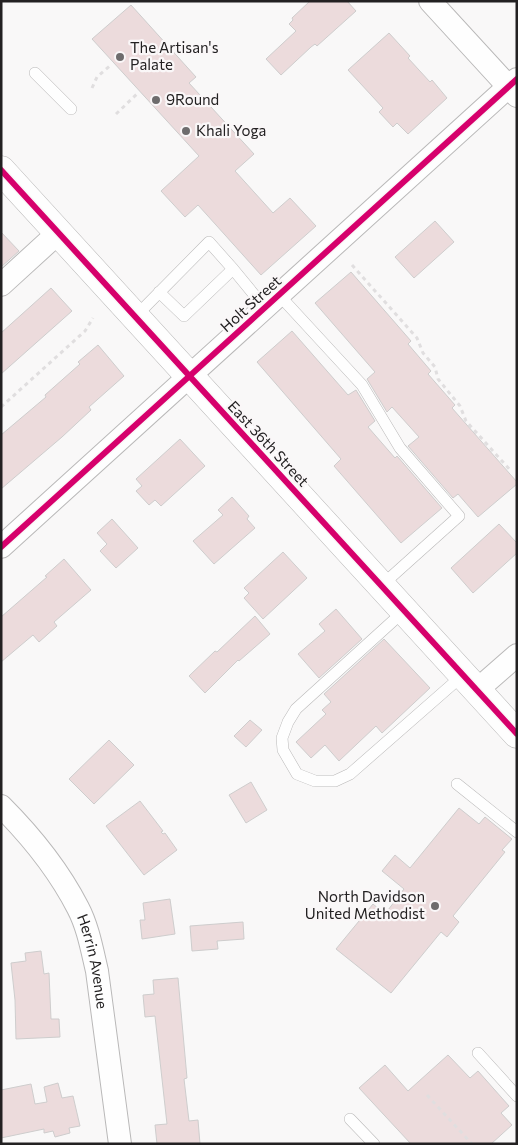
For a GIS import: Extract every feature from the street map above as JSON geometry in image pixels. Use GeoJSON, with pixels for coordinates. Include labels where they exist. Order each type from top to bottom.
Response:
{"type":"FeatureCollection","features":[{"type":"Feature","properties":{"kind":"street"},"geometry":{"type":"LineString","coordinates":[[430,1],[514,87]]}},
{"type":"Feature","properties":{"kind":"street","name":"Holt Street"},"geometry":{"type":"LineString","coordinates":[[1,547],[514,87]]}},
{"type":"Feature","properties":{"kind":"street","name":"East 36th Street"},"geometry":{"type":"LineString","coordinates":[[1,170],[517,734]]}},
{"type":"Feature","properties":{"kind":"street"},"geometry":{"type":"LineString","coordinates":[[1,285],[58,233]]}},
{"type":"Feature","properties":{"kind":"street"},"geometry":{"type":"LineString","coordinates":[[470,683],[517,655]]}},
{"type":"Feature","properties":{"kind":"street","name":"Herrin Avenue"},"geometry":{"type":"LineString","coordinates":[[1,806],[32,837],[57,872],[79,909],[97,971],[120,1144]]}},
{"type":"Feature","properties":{"kind":"lane"},"geometry":{"type":"LineString","coordinates":[[35,73],[71,109]]}},
{"type":"Feature","properties":{"kind":"lane"},"geometry":{"type":"LineString","coordinates":[[136,316],[209,242],[233,269],[272,302],[362,385],[400,448],[459,516],[381,586]]}},
{"type":"Feature","properties":{"kind":"lane"},"geometry":{"type":"LineString","coordinates":[[159,292],[184,316],[233,269]]}},
{"type":"Feature","properties":{"kind":"lane"},"geometry":{"type":"LineString","coordinates":[[404,611],[296,709],[288,722],[282,738],[283,750],[297,774],[315,781],[335,781],[350,774],[470,683]]}},
{"type":"Feature","properties":{"kind":"lane"},"geometry":{"type":"LineString","coordinates":[[457,784],[517,832]]}},
{"type":"Feature","properties":{"kind":"lane"},"geometry":{"type":"LineString","coordinates":[[478,1053],[517,1096]]}},
{"type":"Feature","properties":{"kind":"lane"},"geometry":{"type":"LineString","coordinates":[[350,1119],[374,1144]]}},
{"type":"Feature","properties":{"kind":"path"},"geometry":{"type":"LineString","coordinates":[[92,88],[97,77],[112,64]]}},
{"type":"Feature","properties":{"kind":"path"},"geometry":{"type":"LineString","coordinates":[[116,114],[138,93]]}},
{"type":"Feature","properties":{"kind":"path"},"geometry":{"type":"LineString","coordinates":[[352,265],[417,338],[423,353],[434,367],[438,379],[460,406],[466,421],[511,471]]}},
{"type":"Feature","properties":{"kind":"path"},"geometry":{"type":"LineString","coordinates":[[1,407],[85,330],[93,318]]}},
{"type":"Feature","properties":{"kind":"path"},"geometry":{"type":"LineString","coordinates":[[427,1095],[472,1144]]}},
{"type":"Feature","properties":{"kind":"building"},"geometry":{"type":"Polygon","coordinates":[[[310,1],[347,1],[356,11],[317,46],[315,44],[311,47],[281,75],[266,59],[296,31],[289,24],[293,20],[292,18],[310,1]]]}},
{"type":"Feature","properties":{"kind":"building"},"geometry":{"type":"Polygon","coordinates":[[[131,5],[196,77],[189,83],[254,154],[235,171],[273,213],[290,198],[316,226],[261,275],[198,205],[185,217],[161,191],[199,156],[92,39],[131,5]]]}},
{"type":"Feature","properties":{"kind":"building"},"geometry":{"type":"Polygon","coordinates":[[[389,33],[410,56],[408,58],[430,82],[432,80],[447,98],[408,134],[397,123],[393,127],[379,112],[383,108],[348,70],[389,33]]]}},
{"type":"Feature","properties":{"kind":"building"},"geometry":{"type":"Polygon","coordinates":[[[435,221],[454,242],[414,278],[395,257],[435,221]]]}},
{"type":"Feature","properties":{"kind":"building"},"geometry":{"type":"Polygon","coordinates":[[[1,232],[19,251],[1,267],[1,232]]]}},
{"type":"Feature","properties":{"kind":"building"},"geometry":{"type":"Polygon","coordinates":[[[351,272],[411,341],[408,344],[431,371],[428,374],[455,405],[452,408],[517,482],[478,517],[458,494],[453,498],[408,446],[419,437],[392,407],[387,412],[367,379],[375,372],[315,303],[351,272]]]}},
{"type":"Feature","properties":{"kind":"building"},"geometry":{"type":"Polygon","coordinates":[[[51,288],[72,311],[1,374],[1,333],[51,288]]]}},
{"type":"Feature","properties":{"kind":"building"},"geometry":{"type":"Polygon","coordinates":[[[292,331],[348,395],[356,390],[375,421],[368,427],[395,458],[397,456],[442,508],[401,543],[334,466],[341,459],[257,362],[292,331]]]}},
{"type":"Feature","properties":{"kind":"building"},"geometry":{"type":"Polygon","coordinates":[[[98,345],[124,376],[89,407],[91,410],[62,437],[1,489],[1,435],[46,397],[45,395],[80,364],[78,362],[98,345]]]}},
{"type":"Feature","properties":{"kind":"building"},"geometry":{"type":"Polygon","coordinates":[[[180,439],[205,466],[161,506],[155,500],[149,505],[136,491],[142,486],[136,479],[180,439]]]}},
{"type":"Feature","properties":{"kind":"building"},"geometry":{"type":"Polygon","coordinates":[[[232,497],[249,516],[247,519],[255,528],[214,564],[193,541],[223,515],[218,510],[232,497]]]}},
{"type":"Feature","properties":{"kind":"building"},"geometry":{"type":"Polygon","coordinates":[[[112,519],[138,548],[116,568],[100,551],[107,544],[97,533],[112,519]]]}},
{"type":"Feature","properties":{"kind":"building"},"geometry":{"type":"Polygon","coordinates":[[[499,524],[517,543],[517,553],[473,593],[451,568],[499,524]]]}},
{"type":"Feature","properties":{"kind":"building"},"geometry":{"type":"Polygon","coordinates":[[[283,552],[307,578],[263,619],[244,598],[249,593],[244,588],[283,552]]]}},
{"type":"Feature","properties":{"kind":"building"},"geometry":{"type":"Polygon","coordinates":[[[64,559],[91,590],[54,622],[57,626],[39,642],[33,635],[1,662],[1,617],[47,577],[45,576],[64,559]]]}},
{"type":"Feature","properties":{"kind":"building"},"geometry":{"type":"Polygon","coordinates":[[[336,609],[362,639],[319,678],[298,654],[325,631],[319,624],[336,609]]]}},
{"type":"Feature","properties":{"kind":"building"},"geometry":{"type":"Polygon","coordinates":[[[255,616],[270,634],[238,660],[205,693],[189,676],[255,616]]]}},
{"type":"Feature","properties":{"kind":"building"},"geometry":{"type":"Polygon","coordinates":[[[384,639],[430,688],[382,733],[376,726],[339,761],[325,745],[311,758],[296,742],[326,714],[322,710],[331,702],[324,694],[384,639]]]}},
{"type":"Feature","properties":{"kind":"building"},"geometry":{"type":"Polygon","coordinates":[[[250,720],[262,730],[246,747],[234,736],[250,720]]]}},
{"type":"Feature","properties":{"kind":"building"},"geometry":{"type":"Polygon","coordinates":[[[109,740],[134,765],[94,804],[69,779],[109,740]]]}},
{"type":"Feature","properties":{"kind":"building"},"geometry":{"type":"Polygon","coordinates":[[[251,782],[267,810],[246,823],[229,795],[251,782]]]}},
{"type":"Feature","properties":{"kind":"building"},"geometry":{"type":"Polygon","coordinates":[[[140,801],[163,831],[161,832],[165,833],[177,850],[144,875],[106,826],[140,801]]]}},
{"type":"Feature","properties":{"kind":"building"},"geometry":{"type":"Polygon","coordinates":[[[459,808],[479,824],[485,817],[512,839],[502,850],[505,852],[453,916],[459,922],[447,937],[441,932],[391,993],[336,949],[373,904],[385,914],[404,889],[382,871],[395,855],[410,868],[459,808]]]}},
{"type":"Feature","properties":{"kind":"building"},"geometry":{"type":"Polygon","coordinates":[[[170,899],[175,934],[142,939],[140,920],[145,920],[143,903],[170,899]]]}},
{"type":"Feature","properties":{"kind":"building"},"geometry":{"type":"Polygon","coordinates":[[[243,922],[244,939],[217,941],[218,949],[192,951],[190,926],[243,922]]]}},
{"type":"Feature","properties":{"kind":"building"},"geometry":{"type":"Polygon","coordinates":[[[41,951],[44,974],[49,973],[51,1019],[59,1019],[60,1037],[16,1039],[15,1000],[11,963],[26,961],[25,953],[41,951]]]}},
{"type":"Feature","properties":{"kind":"building"},"geometry":{"type":"Polygon","coordinates":[[[178,978],[187,1078],[184,1079],[189,1121],[198,1120],[200,1144],[157,1144],[155,1125],[167,1124],[155,1016],[145,1017],[143,995],[154,994],[153,980],[178,978]]]}},
{"type":"Feature","properties":{"kind":"building"},"geometry":{"type":"Polygon","coordinates":[[[448,1055],[470,1078],[478,1071],[509,1106],[501,1113],[512,1125],[491,1144],[411,1144],[359,1088],[385,1065],[408,1091],[448,1055]]]}},
{"type":"Feature","properties":{"kind":"building"},"geometry":{"type":"Polygon","coordinates":[[[58,1083],[62,1098],[73,1096],[80,1126],[69,1128],[70,1133],[55,1137],[53,1131],[44,1133],[44,1129],[1,1138],[1,1090],[31,1084],[35,1104],[47,1102],[44,1087],[58,1083]]]}},
{"type":"Feature","properties":{"kind":"cycle path"},"geometry":{"type":"LineString","coordinates":[[1,547],[517,79]]}},
{"type":"Feature","properties":{"kind":"cycle path"},"geometry":{"type":"LineString","coordinates":[[1,170],[517,734]]}},
{"type":"Feature","properties":{"kind":"place","name":"The Artisan's Palate"},"geometry":{"type":"Point","coordinates":[120,57]}},
{"type":"Feature","properties":{"kind":"place","name":"9Round"},"geometry":{"type":"Point","coordinates":[156,100]}},
{"type":"Feature","properties":{"kind":"place","name":"Khali Yoga"},"geometry":{"type":"Point","coordinates":[186,131]}},
{"type":"Feature","properties":{"kind":"place","name":"North Davidson United Methodist"},"geometry":{"type":"Point","coordinates":[435,906]}}]}
